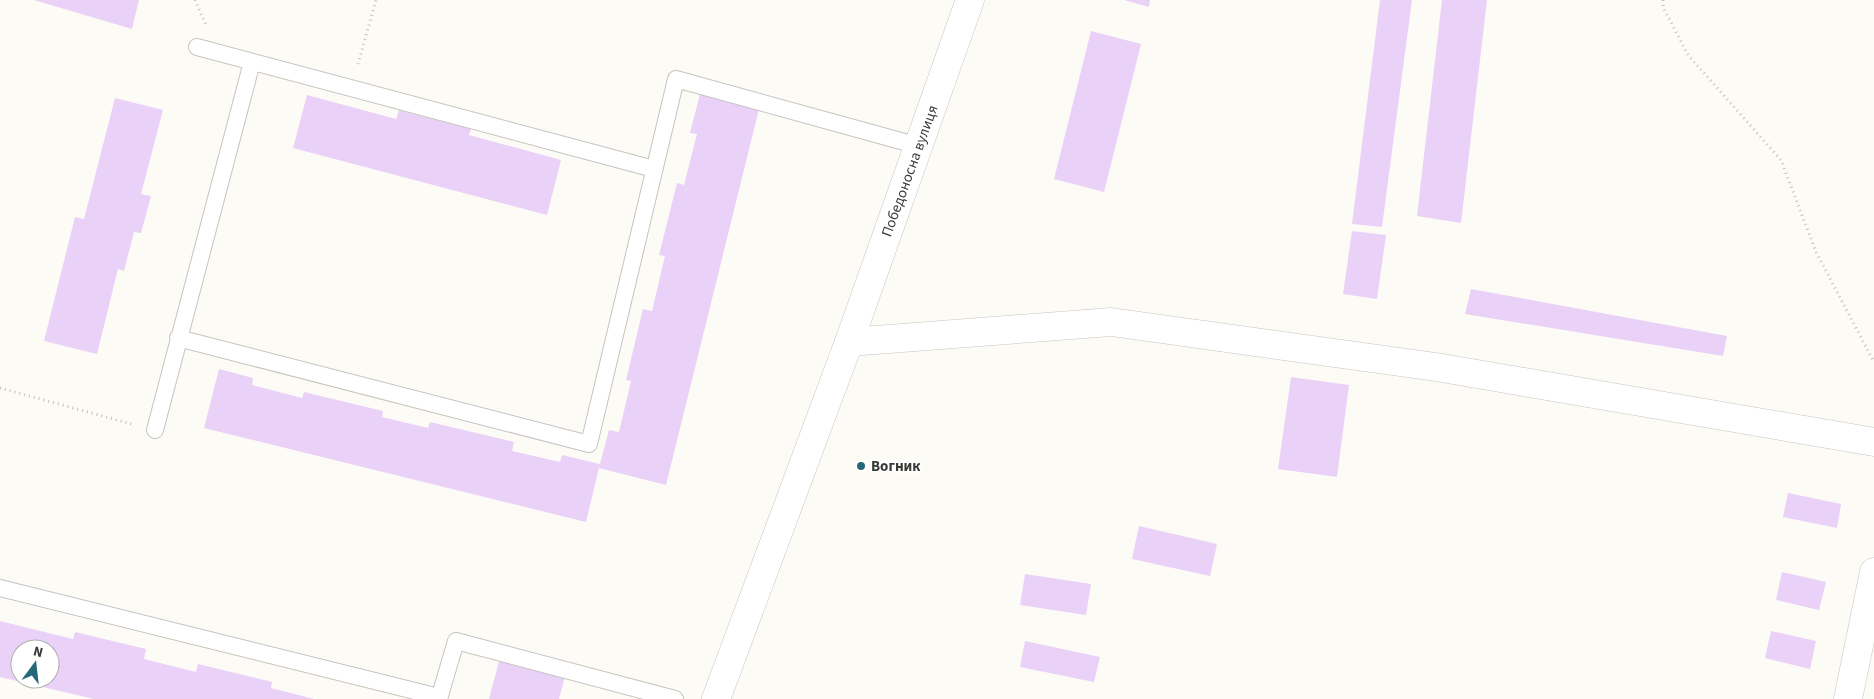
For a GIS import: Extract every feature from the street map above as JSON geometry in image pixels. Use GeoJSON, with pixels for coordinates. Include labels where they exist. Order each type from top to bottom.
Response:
{"type":"FeatureCollection","features":[{"type":"Feature","properties":{"kind":"street","name":"Победоносна вулиця"},"geometry":{"type":"LineString","coordinates":[[716,699],[849,342],[970,0]]}},
{"type":"Feature","properties":{"kind":"street"},"geometry":{"type":"LineString","coordinates":[[849,342],[1111,322],[1436,367],[1874,442]]}},
{"type":"Feature","properties":{"kind":"street"},"geometry":{"type":"LineString","coordinates":[[1848,699],[1874,572]]}},
{"type":"Feature","properties":{"kind":"lane"},"geometry":{"type":"LineString","coordinates":[[197,47],[654,169]]}},
{"type":"Feature","properties":{"kind":"lane"},"geometry":{"type":"LineString","coordinates":[[155,430],[252,62]]}},
{"type":"Feature","properties":{"kind":"lane"},"geometry":{"type":"LineString","coordinates":[[178,338],[589,444],[676,79],[919,146]]}},
{"type":"Feature","properties":{"kind":"lane"},"geometry":{"type":"LineString","coordinates":[[0,588],[439,698],[456,641],[676,699]]}},
{"type":"Feature","properties":{"kind":"path"},"geometry":{"type":"LineString","coordinates":[[324,81],[355,72],[376,0]]}},
{"type":"Feature","properties":{"kind":"path"},"geometry":{"type":"LineString","coordinates":[[1663,0],[1663,7],[1688,55],[1781,160],[1816,252],[1874,362]]}},
{"type":"Feature","properties":{"kind":"path"},"geometry":{"type":"LineString","coordinates":[[0,388],[155,430]]}},
{"type":"Feature","properties":{"kind":"building"},"geometry":{"type":"Polygon","coordinates":[[[34,0],[139,0],[132,29],[34,0]]]}},
{"type":"Feature","properties":{"kind":"building"},"geometry":{"type":"Polygon","coordinates":[[[1124,0],[1150,0],[1149,7],[1124,0]]]}},
{"type":"Feature","properties":{"kind":"building"},"geometry":{"type":"Polygon","coordinates":[[[1380,0],[1412,0],[1382,227],[1352,224],[1380,0]]]}},
{"type":"Feature","properties":{"kind":"building"},"geometry":{"type":"Polygon","coordinates":[[[1442,0],[1487,0],[1461,223],[1417,216],[1442,0]]]}},
{"type":"Feature","properties":{"kind":"building"},"geometry":{"type":"Polygon","coordinates":[[[1091,31],[1141,44],[1104,192],[1054,179],[1091,31]]]}},
{"type":"Feature","properties":{"kind":"building"},"geometry":{"type":"Polygon","coordinates":[[[700,94],[759,109],[666,485],[599,468],[586,522],[204,428],[219,369],[253,378],[252,385],[302,398],[304,392],[383,411],[382,417],[428,428],[430,422],[514,442],[512,451],[560,462],[562,455],[600,464],[609,430],[619,432],[631,381],[626,380],[643,309],[652,311],[665,256],[659,255],[677,183],[684,185],[697,134],[690,133],[700,94]]]}},
{"type":"Feature","properties":{"kind":"building"},"geometry":{"type":"Polygon","coordinates":[[[307,95],[396,119],[399,110],[471,129],[469,135],[561,160],[547,215],[293,148],[307,95]]]}},
{"type":"Feature","properties":{"kind":"building"},"geometry":{"type":"Polygon","coordinates":[[[115,98],[163,110],[141,194],[151,196],[141,233],[134,232],[124,271],[118,269],[97,354],[44,341],[75,217],[84,219],[115,98]]]}},
{"type":"Feature","properties":{"kind":"building"},"geometry":{"type":"Polygon","coordinates":[[[1352,231],[1386,235],[1377,299],[1343,294],[1352,231]]]}},
{"type":"Feature","properties":{"kind":"building"},"geometry":{"type":"Polygon","coordinates":[[[1471,289],[1727,336],[1723,356],[1465,314],[1471,289]]]}},
{"type":"Feature","properties":{"kind":"building"},"geometry":{"type":"Polygon","coordinates":[[[1291,377],[1349,385],[1337,477],[1278,469],[1291,377]]]}},
{"type":"Feature","properties":{"kind":"building"},"geometry":{"type":"Polygon","coordinates":[[[1788,493],[1841,504],[1837,528],[1783,517],[1788,493]]]}},
{"type":"Feature","properties":{"kind":"building"},"geometry":{"type":"Polygon","coordinates":[[[1139,526],[1217,544],[1210,576],[1132,559],[1139,526]]]}},
{"type":"Feature","properties":{"kind":"building"},"geometry":{"type":"Polygon","coordinates":[[[1782,572],[1826,582],[1819,610],[1776,600],[1782,572]]]}},
{"type":"Feature","properties":{"kind":"building"},"geometry":{"type":"Polygon","coordinates":[[[1025,574],[1091,584],[1086,615],[1020,605],[1025,574]]]}},
{"type":"Feature","properties":{"kind":"building"},"geometry":{"type":"Polygon","coordinates":[[[0,621],[73,639],[75,632],[146,649],[144,659],[196,672],[198,664],[272,682],[271,688],[314,699],[94,699],[51,689],[60,689],[60,639],[10,639],[10,679],[0,677],[0,621]]]}},
{"type":"Feature","properties":{"kind":"building"},"geometry":{"type":"Polygon","coordinates":[[[1771,631],[1816,641],[1810,669],[1765,658],[1771,631]]]}},
{"type":"Feature","properties":{"kind":"building"},"geometry":{"type":"Polygon","coordinates":[[[1025,641],[1100,657],[1094,682],[1020,667],[1025,641]]]}},
{"type":"Feature","properties":{"kind":"building"},"geometry":{"type":"Polygon","coordinates":[[[500,658],[565,676],[559,699],[489,699],[500,658]]]}},
{"type":"Feature","properties":{"kind":"place","name":"Вогник"},"geometry":{"type":"Point","coordinates":[861,466]}}]}
